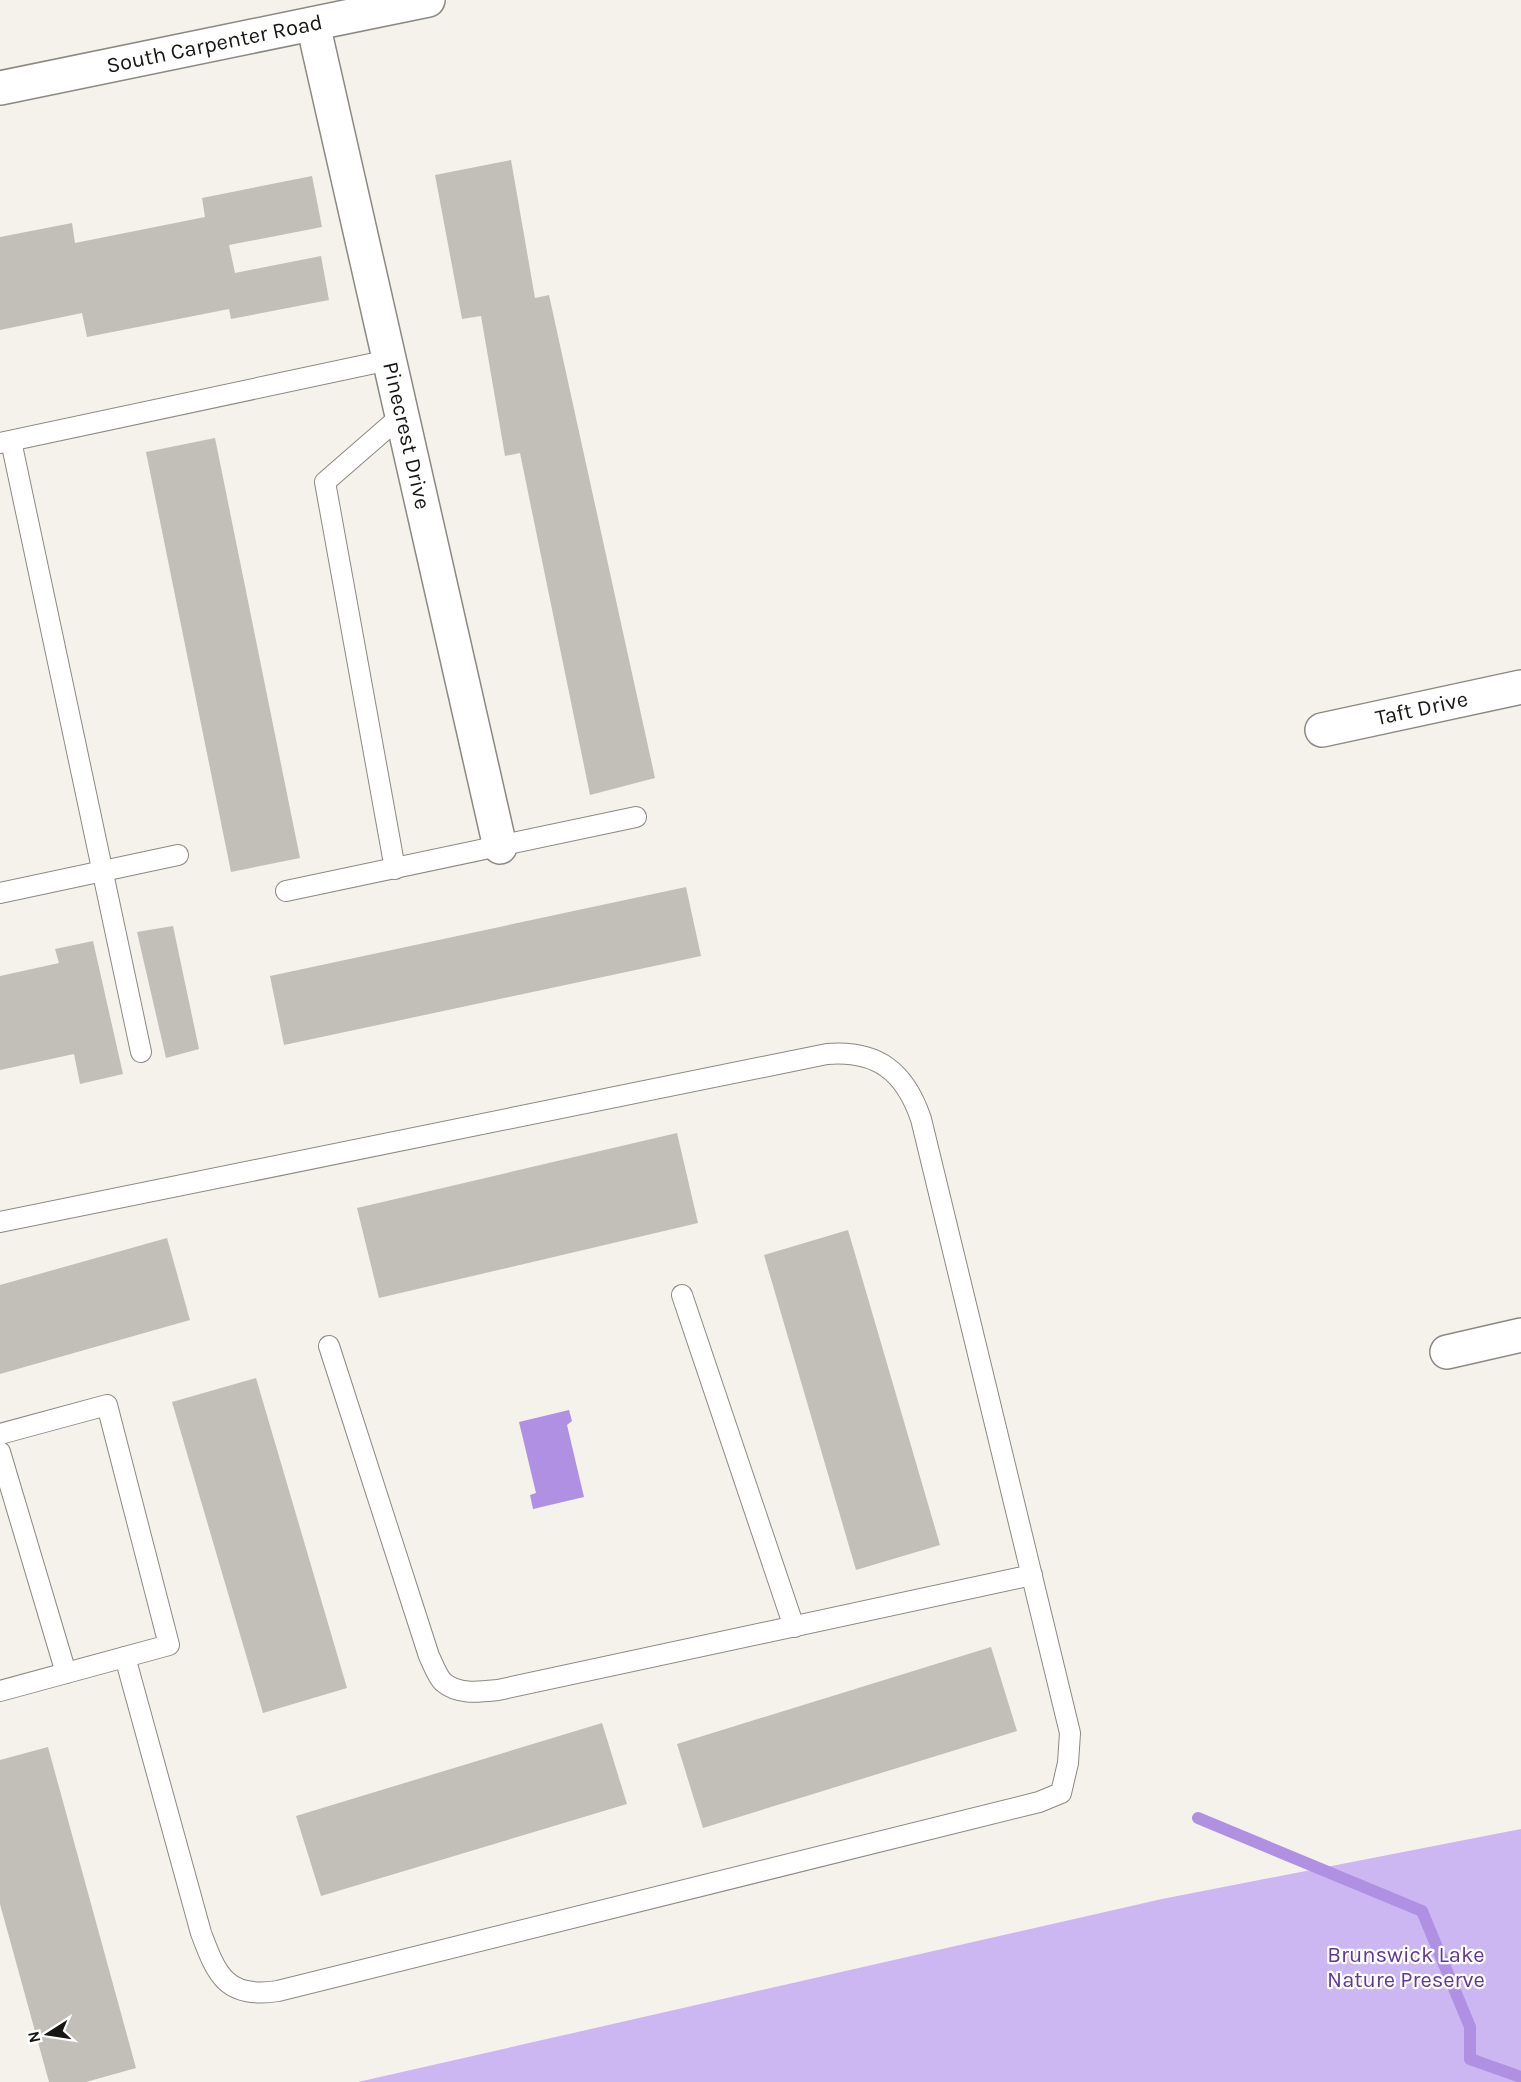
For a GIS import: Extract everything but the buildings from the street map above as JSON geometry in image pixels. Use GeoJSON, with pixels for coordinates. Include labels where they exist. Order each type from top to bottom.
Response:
{"type":"FeatureCollection","features":[{"type":"Feature","properties":{"kind":"street","name":"South Carpenter Road"},"geometry":{"type":"LineString","coordinates":[[0,88],[428,0]]}},
{"type":"Feature","properties":{"kind":"street","name":"Pinecrest Drive"},"geometry":{"type":"LineString","coordinates":[[312,24],[500,847]]}},
{"type":"Feature","properties":{"kind":"street","name":"Taft Drive"},"geometry":{"type":"LineString","coordinates":[[1322,730],[1521,687]]}},
{"type":"Feature","properties":{"kind":"street"},"geometry":{"type":"LineString","coordinates":[[1447,1352],[1521,1335]]}},
{"type":"Feature","properties":{"kind":"lane"},"geometry":{"type":"LineString","coordinates":[[141,1052],[103,871],[6,442],[389,360]]}},
{"type":"Feature","properties":{"kind":"lane"},"geometry":{"type":"LineString","coordinates":[[395,869],[325,482],[402,415]]}},
{"type":"Feature","properties":{"kind":"lane"},"geometry":{"type":"LineString","coordinates":[[286,891],[636,817]]}},
{"type":"Feature","properties":{"kind":"lane"},"geometry":{"type":"LineString","coordinates":[[0,893],[178,855]]}},
{"type":"Feature","properties":{"kind":"lane"},"geometry":{"type":"LineString","coordinates":[[0,1222],[827,1054],[848,1052],[868,1058],[889,1069],[904,1081],[915,1100],[921,1119],[1070,1733],[1068,1763],[1061,1793],[1039,1802],[259,1994],[240,1991],[226,1983],[211,1960],[201,1933],[125,1657]]}},
{"type":"Feature","properties":{"kind":"lane"},"geometry":{"type":"LineString","coordinates":[[682,1295],[794,1627]]}},
{"type":"Feature","properties":{"kind":"lane"},"geometry":{"type":"LineString","coordinates":[[329,1346],[429,1656],[442,1681],[459,1691],[498,1690],[1032,1575]]}},
{"type":"Feature","properties":{"kind":"lane"},"geometry":{"type":"LineString","coordinates":[[0,1434],[107,1405],[169,1645],[0,1692]]}},
{"type":"Feature","properties":{"kind":"lane"},"geometry":{"type":"LineString","coordinates":[[0,1452],[66,1673]]}},
{"type":"Feature","properties":{"kind":"green space","name":"Brunswick Lake Nature Preserve"},"geometry":{"type":"Polygon","coordinates":[[[1521,1829],[1521,2082],[358,2082],[1162,1899],[1521,1829]]]}},
{"type":"Feature","properties":{"kind":"shaded area"},"geometry":{"type":"Polygon","coordinates":[[[569,1410],[572,1421],[567,1425],[584,1497],[533,1509],[530,1495],[536,1493],[519,1422],[569,1410]]]}},
{"type":"Feature","properties":{"kind":"waterway"},"geometry":{"type":"LineString","coordinates":[[1198,1818],[1422,1911],[1470,2027],[1470,2059],[1521,2077]]}}]}
